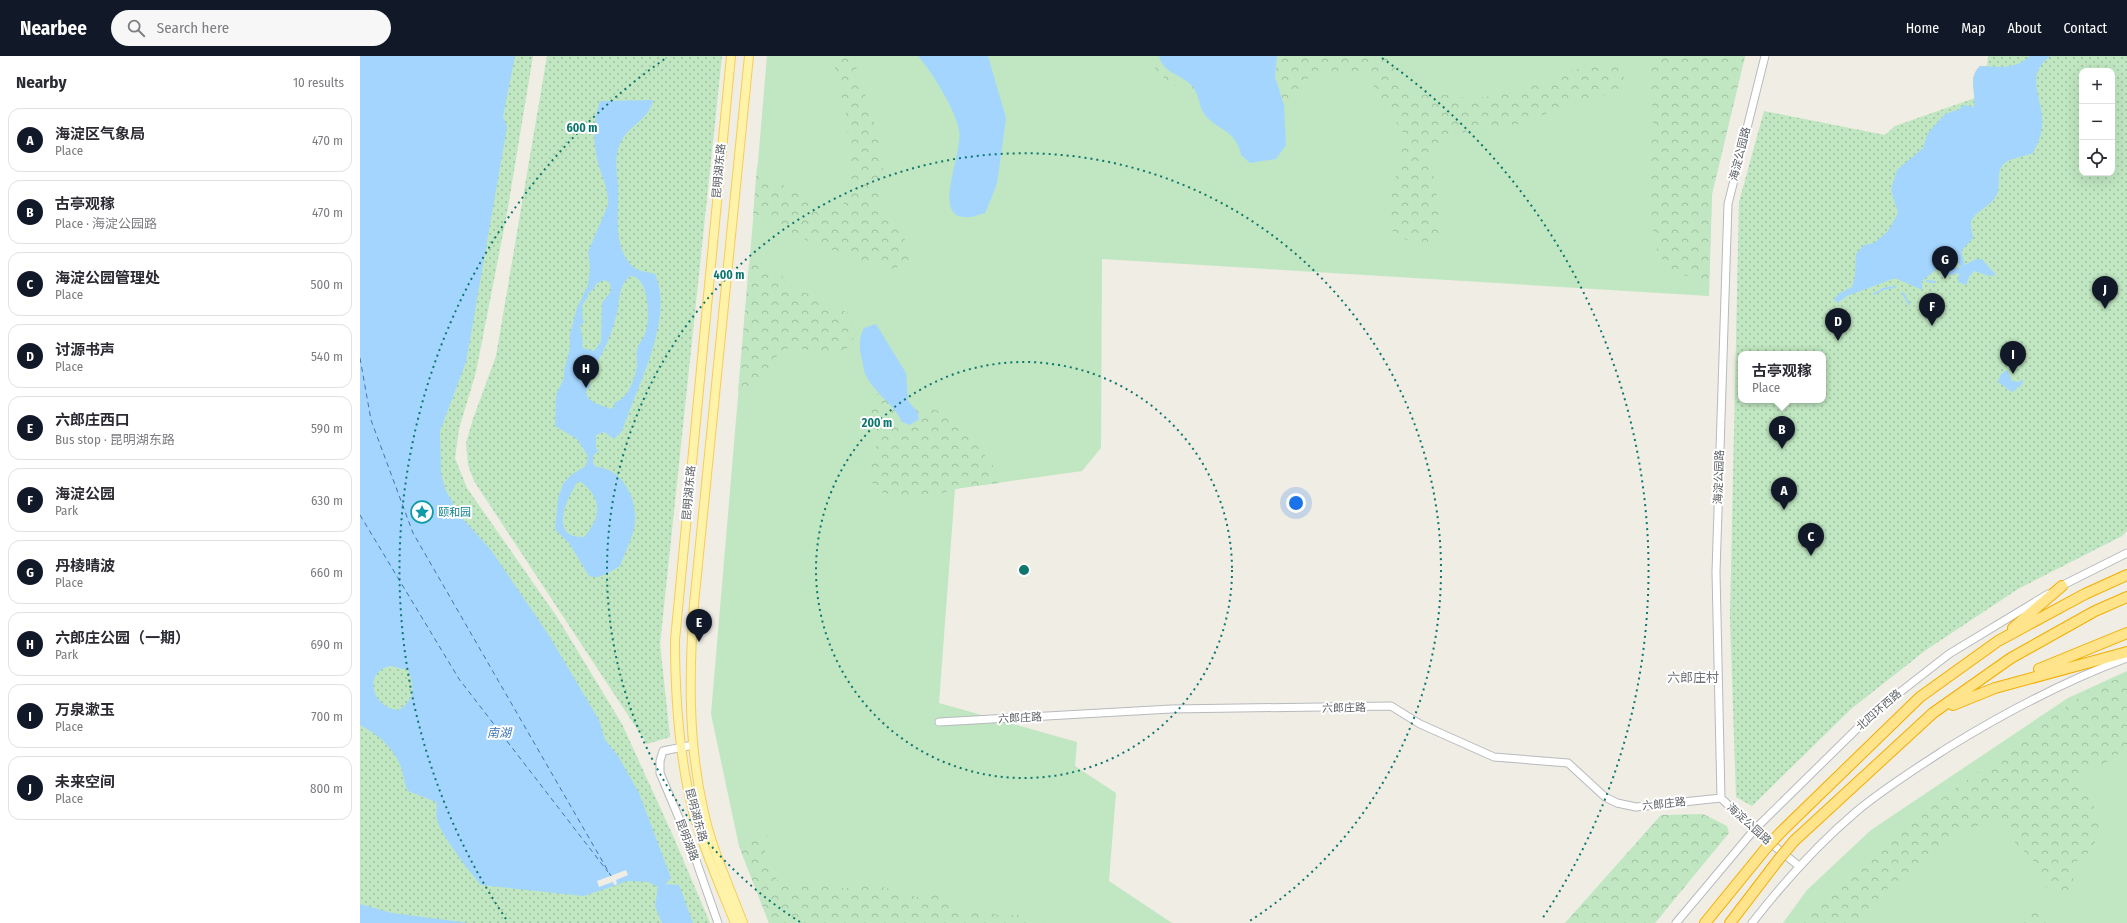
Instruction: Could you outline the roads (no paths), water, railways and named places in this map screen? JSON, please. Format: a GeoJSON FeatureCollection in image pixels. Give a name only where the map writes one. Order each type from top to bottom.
{"type":"FeatureCollection","features":[{"type":"Feature","properties":{"kind":"highway","name":"北四环西路"},"geometry":{"type":"LineString","coordinates":[[1705,923],[1767,847],[1782,831],[1920,698],[1998,641],[2085,594],[2127,575]]}},
{"type":"Feature","properties":{"kind":"highway"},"geometry":{"type":"LineString","coordinates":[[1998,641],[2062,586]]}},
{"type":"Feature","properties":{"kind":"highway"},"geometry":{"type":"LineString","coordinates":[[1730,923],[1794,841],[1933,713],[2011,658],[2095,611],[2127,597]]}},
{"type":"Feature","properties":{"kind":"highway"},"geometry":{"type":"LineString","coordinates":[[1933,713],[2127,633]]}},
{"type":"Feature","properties":{"kind":"highway"},"geometry":{"type":"LineString","coordinates":[[1995,688],[2127,652]]}},
{"type":"Feature","properties":{"kind":"main road","name":"昆明湖东路"},"geometry":{"type":"LineString","coordinates":[[730,56],[674,640],[680,747],[696,818],[706,850],[735,923]]}},
{"type":"Feature","properties":{"kind":"main road","name":"昆明湖东路"},"geometry":{"type":"LineString","coordinates":[[744,923],[715,848],[703,810],[695,770],[691,667],[692,634],[749,56]]}},
{"type":"Feature","properties":{"kind":"street","name":"海淀公园路"},"geometry":{"type":"LineString","coordinates":[[1765,56],[1728,204],[1716,572],[1721,798],[1754,830],[1799,866]]}},
{"type":"Feature","properties":{"kind":"street","name":"北四环西路"},"geometry":{"type":"LineString","coordinates":[[1676,923],[1754,830],[1884,705],[1949,654],[2016,612],[2062,586],[2127,554]]}},
{"type":"Feature","properties":{"kind":"street"},"geometry":{"type":"LineString","coordinates":[[1752,923],[1799,866],[1857,811],[1914,769],[1991,721],[2082,674],[2127,658]]}},
{"type":"Feature","properties":{"kind":"street","name":"六郎庄路"},"geometry":{"type":"LineString","coordinates":[[938,722],[1172,709],[1391,706],[1420,724],[1494,757],[1568,763],[1605,797],[1617,803],[1636,807],[1721,798]]}},
{"type":"Feature","properties":{"kind":"street","name":"昆明湖路"},"geometry":{"type":"LineString","coordinates":[[693,746],[680,747],[664,751],[660,761],[660,773],[692,849],[718,923]]}},
{"type":"Feature","properties":{"kind":"water","name":"南湖"},"geometry":{"type":"Polygon","coordinates":[[[360,56],[515,56],[503,116],[507,127],[466,362],[440,431],[441,474],[446,491],[462,518],[491,550],[548,634],[599,720],[605,740],[618,756],[639,793],[671,878],[665,884],[679,885],[693,923],[662,923],[655,906],[658,887],[648,882],[628,881],[584,896],[481,885],[443,834],[436,818],[436,802],[408,791],[401,767],[394,753],[379,737],[360,725],[360,56]],[[390,666],[381,670],[376,675],[374,690],[382,703],[389,708],[399,710],[411,697],[412,682],[408,670],[390,666]]]}},
{"type":"Feature","properties":{"kind":"water"},"geometry":{"type":"Polygon","coordinates":[[[918,56],[988,56],[1006,118],[997,184],[985,213],[966,217],[955,214],[950,204],[950,190],[959,142],[959,130],[953,112],[942,91],[918,56]]]}},
{"type":"Feature","properties":{"kind":"water"},"geometry":{"type":"Polygon","coordinates":[[[1159,56],[1277,56],[1275,77],[1284,105],[1286,145],[1276,159],[1250,163],[1241,155],[1238,146],[1230,134],[1213,123],[1203,112],[1196,91],[1185,80],[1169,71],[1161,62],[1159,56]]]}},
{"type":"Feature","properties":{"kind":"water"},"geometry":{"type":"Polygon","coordinates":[[[2030,56],[2050,56],[2038,70],[2036,78],[2037,93],[2042,117],[2042,127],[2039,140],[2033,153],[2004,163],[1999,173],[1999,187],[1997,194],[1991,202],[1972,219],[1971,225],[1973,238],[1961,251],[1965,265],[1976,259],[1982,259],[1996,275],[1989,276],[1974,271],[1969,277],[1966,285],[1958,282],[1959,273],[1946,276],[1947,266],[1961,268],[1956,257],[1943,264],[1922,281],[1922,290],[1895,278],[1847,296],[1837,303],[1834,299],[1840,293],[1852,287],[1855,276],[1856,254],[1864,245],[1874,243],[1888,231],[1898,213],[1891,190],[1897,170],[1923,148],[1928,133],[1945,114],[1960,109],[1963,105],[1974,107],[1973,80],[1976,70],[1980,66],[2013,66],[2019,64],[2030,56]]]}},
{"type":"Feature","properties":{"kind":"water"},"geometry":{"type":"Polygon","coordinates":[[[653,100],[648,112],[622,140],[617,151],[618,228],[622,248],[626,258],[632,266],[634,268],[655,274],[660,292],[660,311],[657,332],[651,353],[622,431],[614,439],[604,432],[596,435],[596,449],[599,450],[593,456],[593,463],[596,467],[613,473],[626,486],[633,503],[635,522],[631,538],[620,566],[601,576],[593,577],[589,576],[569,543],[555,529],[558,499],[563,484],[571,475],[586,466],[588,456],[577,439],[555,426],[556,395],[564,378],[564,371],[570,348],[570,334],[577,308],[588,285],[590,267],[588,252],[608,205],[605,184],[595,148],[595,124],[600,101],[653,100]],[[630,276],[621,289],[617,313],[607,343],[592,370],[588,371],[584,377],[589,381],[590,388],[587,388],[586,392],[588,398],[595,403],[611,409],[614,407],[615,402],[619,401],[627,393],[633,382],[637,365],[638,347],[645,334],[648,317],[647,298],[641,282],[630,276]],[[604,280],[596,284],[594,289],[588,293],[588,297],[582,305],[584,322],[580,326],[583,342],[582,345],[583,348],[594,351],[601,342],[602,303],[611,291],[610,283],[604,280]],[[578,482],[563,515],[564,528],[568,533],[574,536],[584,537],[594,523],[597,509],[596,502],[593,495],[581,482],[578,482]]]}},
{"type":"Feature","properties":{"kind":"water"},"geometry":{"type":"Polygon","coordinates":[[[876,324],[906,373],[908,401],[917,411],[919,419],[910,425],[902,422],[894,409],[873,387],[865,374],[860,352],[860,338],[864,328],[876,324]]]}},
{"type":"Feature","properties":{"kind":"water"},"geometry":{"type":"Polygon","coordinates":[[[2007,370],[2012,381],[2019,382],[2022,379],[2023,382],[2020,387],[2017,386],[2017,389],[2012,392],[1998,382],[2001,374],[2007,370]]]}},
{"type":"Feature","properties":{"kind":"water"},"geometry":{"type":"Polygon","coordinates":[[[360,904],[392,913],[469,923],[360,923],[360,904]]]}},
{"type":"Feature","properties":{"kind":"waterway"},"geometry":{"type":"LineString","coordinates":[[1927,281],[1935,282]]}},
{"type":"Feature","properties":{"kind":"waterway"},"geometry":{"type":"LineString","coordinates":[[1874,294],[1883,289],[1895,287]]}},
{"type":"Feature","properties":{"kind":"waterway"},"geometry":{"type":"LineString","coordinates":[[1903,293],[1909,304]]}},
{"type":"Feature","properties":{"kind":"place","name":"丹棱晴波"},"geometry":{"type":"Point","coordinates":[1945,279]}},
{"type":"Feature","properties":{"kind":"place","name":"未来空间"},"geometry":{"type":"Point","coordinates":[2105,309]}},
{"type":"Feature","properties":{"kind":"place","name":"海淀公园"},"geometry":{"type":"Point","coordinates":[1932,326]}},
{"type":"Feature","properties":{"kind":"place","name":"讨源书声"},"geometry":{"type":"Point","coordinates":[1838,341]}},
{"type":"Feature","properties":{"kind":"place","name":"万泉漱玉"},"geometry":{"type":"Point","coordinates":[2013,374]}},
{"type":"Feature","properties":{"kind":"place","name":"六郎庄公园（一期）"},"geometry":{"type":"Point","coordinates":[586,388]}},
{"type":"Feature","properties":{"kind":"place","name":"古亭观稼"},"geometry":{"type":"Point","coordinates":[1782,449]}},
{"type":"Feature","properties":{"kind":"place","name":"海淀区气象局"},"geometry":{"type":"Point","coordinates":[1784,510]}},
{"type":"Feature","properties":{"kind":"place","name":"颐和园"},"geometry":{"type":"Point","coordinates":[422,512]}},
{"type":"Feature","properties":{"kind":"place","name":"海淀公园管理处"},"geometry":{"type":"Point","coordinates":[1811,556]}},
{"type":"Feature","properties":{"kind":"place","name":"六郎庄西口"},"geometry":{"type":"Point","coordinates":[699,642]}},
{"type":"Feature","properties":{"kind":"district","name":"六郎庄村"},"geometry":{"type":"Point","coordinates":[1693,677]}}]}
